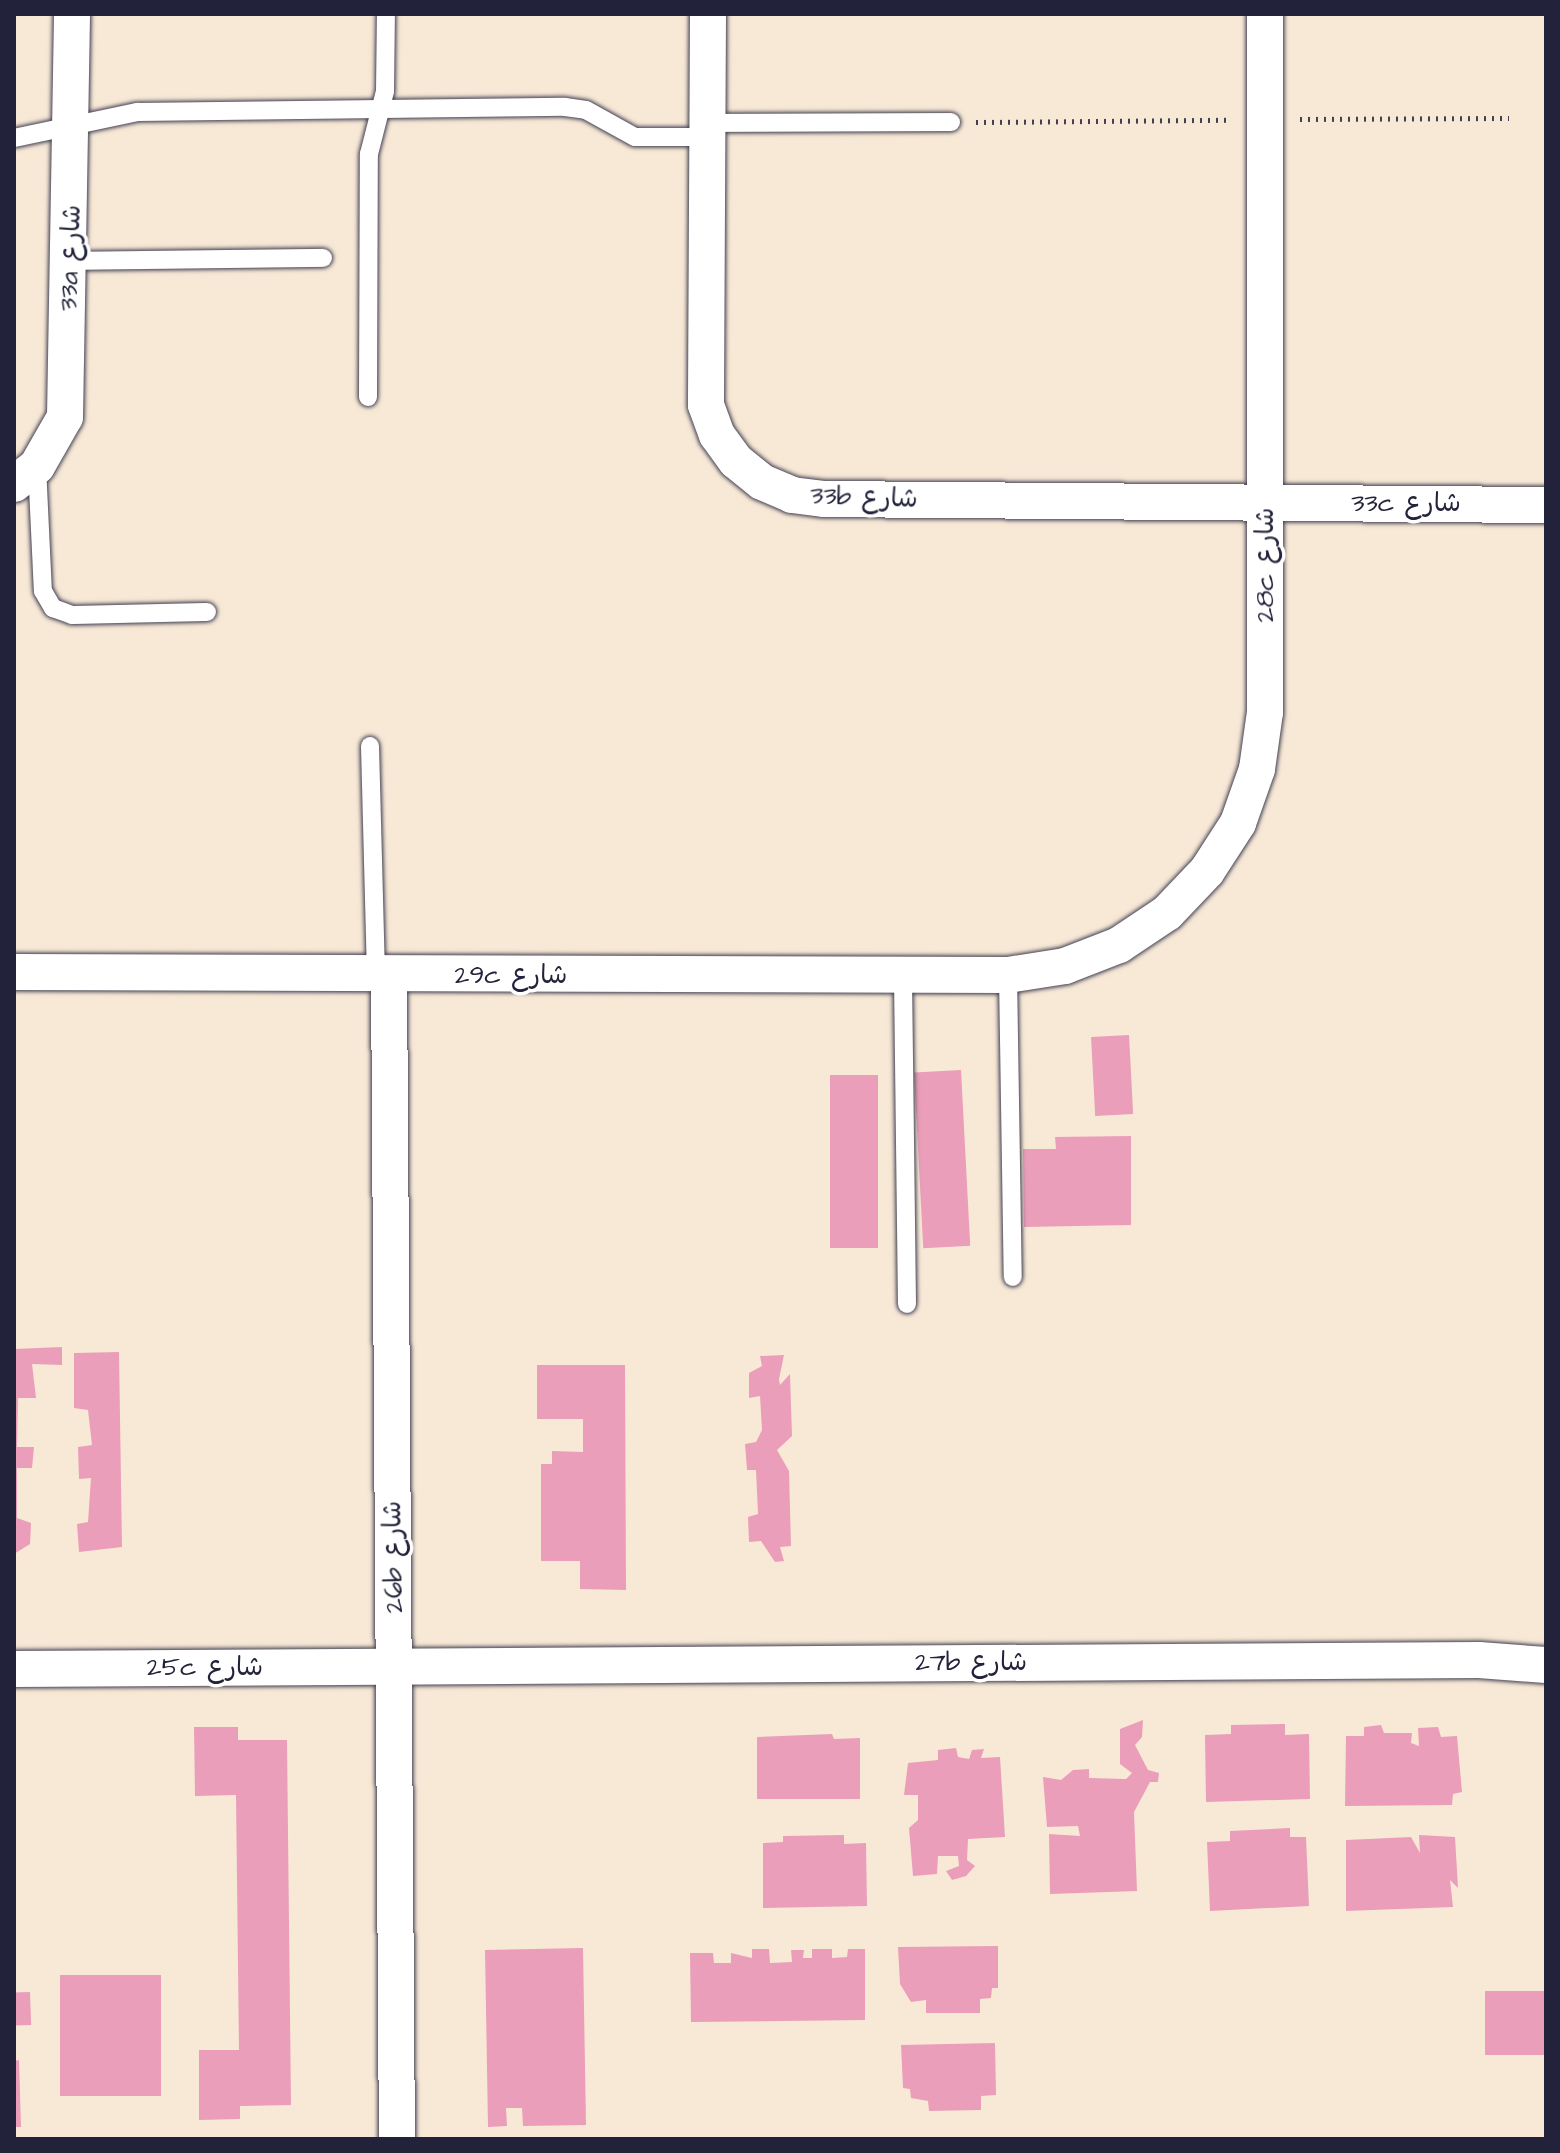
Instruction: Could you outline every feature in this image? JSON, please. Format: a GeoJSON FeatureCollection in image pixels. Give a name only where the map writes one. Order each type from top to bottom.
{"type":"FeatureCollection","features":[{"type":"Feature","properties":{"kind":"street","name":"33a شارع"},"geometry":{"type":"LineString","coordinates":[[25,475],[65,417],[74,128],[72,14]]}},
{"type":"Feature","properties":{"kind":"street","name":"33b شارع"},"geometry":{"type":"LineString","coordinates":[[708,14],[705,130],[706,405],[717,435],[736,461],[762,482],[792,495],[825,499],[1266,503]]}},
{"type":"Feature","properties":{"kind":"street","name":"28c شارع"},"geometry":{"type":"LineString","coordinates":[[1008,975],[1065,966],[1119,945],[1155,921],[1207,871],[1238,823],[1257,769],[1265,712],[1265,14]]}},
{"type":"Feature","properties":{"kind":"street","name":"33c شارع"},"geometry":{"type":"LineString","coordinates":[[1266,503],[1546,505]]}},
{"type":"Feature","properties":{"kind":"street","name":"29c شارع"},"geometry":{"type":"LineString","coordinates":[[14,972],[903,978],[1008,975]]}},
{"type":"Feature","properties":{"kind":"street","name":"26b شارع"},"geometry":{"type":"LineString","coordinates":[[383,975],[395,1667],[397,2139]]}},
{"type":"Feature","properties":{"kind":"street","name":"27b شارع"},"geometry":{"type":"LineString","coordinates":[[395,1667],[1479,1660],[1546,1665]]}},
{"type":"Feature","properties":{"kind":"street","name":"25c شارع"},"geometry":{"type":"LineString","coordinates":[[14,1669],[395,1667]]}},
{"type":"Feature","properties":{"kind":"lane"},"geometry":{"type":"LineString","coordinates":[[368,397],[369,166],[383,109],[386,14]]}},
{"type":"Feature","properties":{"kind":"lane"},"geometry":{"type":"LineString","coordinates":[[14,138],[74,128],[137,112],[576,107],[635,137],[705,130],[951,122]]}},
{"type":"Feature","properties":{"kind":"lane"},"geometry":{"type":"LineString","coordinates":[[71,261],[323,258]]}},
{"type":"Feature","properties":{"kind":"lane"},"geometry":{"type":"LineString","coordinates":[[25,475],[43,591],[53,608],[72,615],[207,612]]}},
{"type":"Feature","properties":{"kind":"lane"},"geometry":{"type":"LineString","coordinates":[[370,746],[383,975]]}},
{"type":"Feature","properties":{"kind":"lane"},"geometry":{"type":"LineString","coordinates":[[1008,975],[1013,1277]]}},
{"type":"Feature","properties":{"kind":"lane"},"geometry":{"type":"LineString","coordinates":[[903,978],[907,1304]]}},
{"type":"Feature","properties":{"kind":"building"},"geometry":{"type":"Polygon","coordinates":[[[1129,1035],[1133,1114],[1095,1116],[1091,1037],[1129,1035]]]}},
{"type":"Feature","properties":{"kind":"building"},"geometry":{"type":"Polygon","coordinates":[[[961,1070],[970,1246],[923,1248],[914,1072],[961,1070]]]}},
{"type":"Feature","properties":{"kind":"building"},"geometry":{"type":"Polygon","coordinates":[[[830,1075],[878,1075],[878,1248],[830,1248],[830,1075]]]}},
{"type":"Feature","properties":{"kind":"building"},"geometry":{"type":"Polygon","coordinates":[[[1131,1136],[1131,1225],[1024,1227],[1023,1149],[1056,1149],[1055,1137],[1131,1136]]]}},
{"type":"Feature","properties":{"kind":"building"},"geometry":{"type":"Polygon","coordinates":[[[62,1347],[62,1365],[32,1364],[36,1398],[18,1398],[17,1447],[34,1447],[32,1468],[17,1468],[17,1518],[31,1523],[30,1544],[14,1554],[14,1349],[62,1347]]]}},
{"type":"Feature","properties":{"kind":"building"},"geometry":{"type":"Polygon","coordinates":[[[119,1352],[122,1547],[79,1552],[77,1524],[88,1522],[91,1478],[79,1479],[78,1447],[92,1445],[88,1410],[74,1408],[74,1353],[119,1352]]]}},
{"type":"Feature","properties":{"kind":"building"},"geometry":{"type":"Polygon","coordinates":[[[784,1355],[779,1379],[780,1385],[790,1374],[792,1436],[777,1450],[789,1471],[791,1546],[780,1547],[784,1561],[775,1562],[761,1541],[749,1542],[748,1517],[758,1514],[756,1470],[747,1470],[745,1444],[756,1442],[762,1430],[760,1396],[749,1398],[749,1373],[762,1366],[760,1356],[784,1355]]]}},
{"type":"Feature","properties":{"kind":"building"},"geometry":{"type":"Polygon","coordinates":[[[537,1365],[625,1365],[626,1590],[580,1589],[580,1561],[541,1561],[541,1464],[552,1464],[552,1451],[583,1452],[583,1419],[537,1419],[537,1365]]]}},
{"type":"Feature","properties":{"kind":"building"},"geometry":{"type":"Polygon","coordinates":[[[1143,1720],[1142,1737],[1135,1745],[1148,1770],[1159,1773],[1158,1782],[1150,1782],[1134,1812],[1137,1891],[1050,1894],[1049,1834],[1080,1836],[1078,1826],[1047,1827],[1043,1777],[1061,1780],[1073,1770],[1089,1769],[1089,1778],[1126,1779],[1132,1773],[1120,1764],[1120,1729],[1143,1720]]]}},
{"type":"Feature","properties":{"kind":"building"},"geometry":{"type":"Polygon","coordinates":[[[1285,1724],[1285,1735],[1309,1734],[1310,1799],[1206,1802],[1205,1735],[1231,1734],[1231,1725],[1285,1724]]]}},
{"type":"Feature","properties":{"kind":"building"},"geometry":{"type":"Polygon","coordinates":[[[1381,1725],[1384,1733],[1412,1733],[1411,1743],[1419,1746],[1418,1728],[1438,1727],[1441,1737],[1457,1736],[1462,1792],[1453,1794],[1452,1805],[1345,1806],[1346,1736],[1364,1736],[1364,1727],[1381,1725]]]}},
{"type":"Feature","properties":{"kind":"building"},"geometry":{"type":"Polygon","coordinates":[[[194,1727],[238,1727],[238,1740],[287,1740],[291,2105],[240,2106],[240,2119],[199,2120],[199,2050],[239,2050],[236,1795],[195,1796],[194,1727]]]}},
{"type":"Feature","properties":{"kind":"building"},"geometry":{"type":"Polygon","coordinates":[[[832,1734],[834,1739],[860,1738],[860,1799],[757,1799],[757,1737],[832,1734]]]}},
{"type":"Feature","properties":{"kind":"building"},"geometry":{"type":"Polygon","coordinates":[[[956,1748],[958,1757],[969,1759],[972,1750],[984,1749],[981,1758],[1000,1757],[1005,1837],[968,1839],[967,1860],[975,1866],[966,1876],[952,1880],[946,1871],[959,1866],[958,1856],[938,1856],[937,1874],[913,1876],[909,1828],[918,1820],[918,1795],[904,1795],[908,1763],[938,1760],[938,1750],[956,1748]]]}},
{"type":"Feature","properties":{"kind":"building"},"geometry":{"type":"Polygon","coordinates":[[[1290,1828],[1290,1837],[1306,1837],[1309,1906],[1210,1911],[1207,1842],[1230,1841],[1230,1831],[1290,1828]]]}},
{"type":"Feature","properties":{"kind":"building"},"geometry":{"type":"Polygon","coordinates":[[[844,1835],[844,1844],[866,1843],[867,1906],[763,1908],[763,1843],[783,1842],[783,1836],[844,1835]]]}},
{"type":"Feature","properties":{"kind":"building"},"geometry":{"type":"Polygon","coordinates":[[[1419,1835],[1455,1837],[1458,1888],[1450,1880],[1453,1907],[1346,1911],[1346,1840],[1411,1837],[1420,1853],[1419,1835]]]}},
{"type":"Feature","properties":{"kind":"building"},"geometry":{"type":"Polygon","coordinates":[[[998,1946],[998,1988],[992,1988],[991,1998],[980,1999],[980,2013],[926,2013],[926,2000],[911,2002],[900,1984],[898,1947],[998,1946]]]}},
{"type":"Feature","properties":{"kind":"building"},"geometry":{"type":"Polygon","coordinates":[[[583,1948],[586,2125],[523,2126],[522,2108],[506,2108],[507,2126],[488,2127],[485,1950],[583,1948]]]}},
{"type":"Feature","properties":{"kind":"building"},"geometry":{"type":"Polygon","coordinates":[[[752,1949],[769,1949],[770,1963],[792,1962],[791,1950],[804,1950],[803,1958],[812,1958],[812,1949],[832,1949],[832,1958],[847,1957],[848,1949],[865,1949],[865,2020],[691,2022],[690,1953],[713,1953],[714,1963],[731,1963],[731,1953],[752,1958],[752,1949]]]}},
{"type":"Feature","properties":{"kind":"building"},"geometry":{"type":"Polygon","coordinates":[[[60,1975],[161,1975],[161,2096],[60,2096],[60,1975]]]}},
{"type":"Feature","properties":{"kind":"building"},"geometry":{"type":"Polygon","coordinates":[[[1485,1991],[1546,1991],[1546,2055],[1485,2055],[1485,1991]]]}},
{"type":"Feature","properties":{"kind":"building"},"geometry":{"type":"Polygon","coordinates":[[[30,1992],[31,2025],[15,2026],[14,1993],[30,1992]]]}},
{"type":"Feature","properties":{"kind":"building"},"geometry":{"type":"Polygon","coordinates":[[[995,2043],[996,2095],[981,2096],[981,2110],[929,2111],[928,2101],[911,2098],[910,2089],[903,2088],[901,2045],[995,2043]]]}},
{"type":"Feature","properties":{"kind":"building"},"geometry":{"type":"Polygon","coordinates":[[[19,2060],[21,2127],[14,2127],[14,2061],[19,2060]]]}}]}
